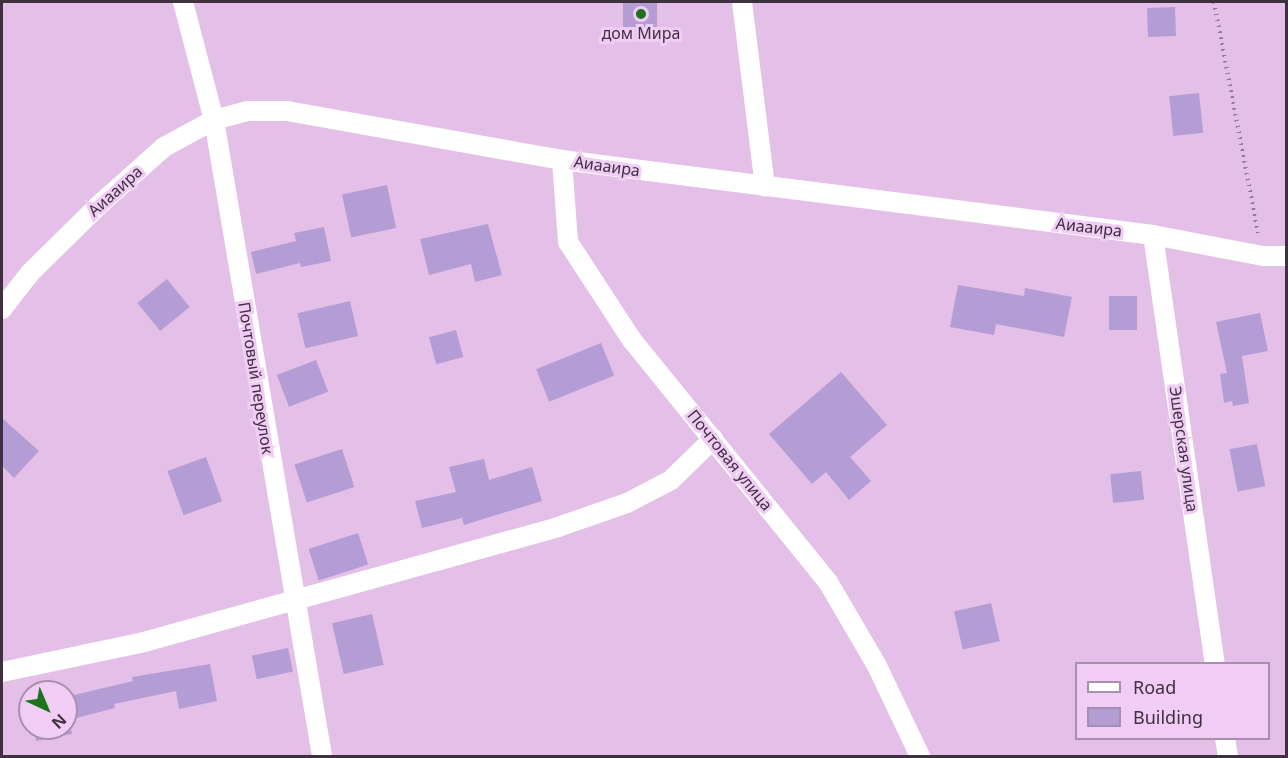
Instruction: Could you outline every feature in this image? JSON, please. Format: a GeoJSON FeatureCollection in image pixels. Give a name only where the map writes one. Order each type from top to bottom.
{"type":"FeatureCollection","features":[{"type":"Feature","properties":{"kind":"street","name":"Почтовый переулок"},"geometry":{"type":"LineString","coordinates":[[183,2],[214,120],[293,603],[322,756]]}},
{"type":"Feature","properties":{"kind":"street"},"geometry":{"type":"LineString","coordinates":[[742,2],[765,187]]}},
{"type":"Feature","properties":{"kind":"street","name":"Аиааира"},"geometry":{"type":"LineString","coordinates":[[2,309],[30,273],[164,147],[214,120],[248,111],[287,111],[562,160],[1153,235],[1263,256],[1287,256]]}},
{"type":"Feature","properties":{"kind":"street","name":"Почтовая улица"},"geometry":{"type":"LineString","coordinates":[[562,160],[568,242],[632,340],[828,582],[877,666],[920,756]]}},
{"type":"Feature","properties":{"kind":"street","name":"Эшерская улица"},"geometry":{"type":"LineString","coordinates":[[1153,235],[1215,662]]}},
{"type":"Feature","properties":{"kind":"street"},"geometry":{"type":"LineString","coordinates":[[2,672],[144,642],[293,603],[558,527],[627,503],[671,480],[713,439]]}},
{"type":"Feature","properties":{"kind":"street"},"geometry":{"type":"LineString","coordinates":[[1226,740],[1228,756]]}},
{"type":"Feature","properties":{"kind":"path"},"geometry":{"type":"LineString","coordinates":[[1214,2],[1263,256]]}},
{"type":"Feature","properties":{"kind":"building","name":"дом Мира"},"geometry":{"type":"Polygon","coordinates":[[[623,2],[657,2],[657,27],[623,27],[623,2]]]}},
{"type":"Feature","properties":{"kind":"building"},"geometry":{"type":"Polygon","coordinates":[[[1175,7],[1176,36],[1148,37],[1147,8],[1175,7]]]}},
{"type":"Feature","properties":{"kind":"building"},"geometry":{"type":"Polygon","coordinates":[[[1199,93],[1203,133],[1173,136],[1169,96],[1199,93]]]}},
{"type":"Feature","properties":{"kind":"building"},"geometry":{"type":"Polygon","coordinates":[[[387,185],[396,228],[351,238],[342,195],[387,185]]]}},
{"type":"Feature","properties":{"kind":"building"},"geometry":{"type":"Polygon","coordinates":[[[488,224],[502,275],[475,282],[471,264],[429,275],[420,239],[488,224]]]}},
{"type":"Feature","properties":{"kind":"building"},"geometry":{"type":"Polygon","coordinates":[[[324,227],[331,261],[301,267],[300,263],[256,274],[251,252],[296,241],[294,233],[324,227]]]}},
{"type":"Feature","properties":{"kind":"building"},"geometry":{"type":"Polygon","coordinates":[[[167,279],[190,307],[160,331],[137,303],[167,279]]]}},
{"type":"Feature","properties":{"kind":"building"},"geometry":{"type":"Polygon","coordinates":[[[958,285],[1024,296],[1025,288],[1072,297],[1064,337],[996,324],[994,335],[950,327],[958,285]]]}},
{"type":"Feature","properties":{"kind":"building"},"geometry":{"type":"Polygon","coordinates":[[[1109,296],[1137,296],[1137,330],[1109,330],[1109,296]]]}},
{"type":"Feature","properties":{"kind":"building"},"geometry":{"type":"Polygon","coordinates":[[[350,301],[358,336],[305,348],[297,313],[350,301]]]}},
{"type":"Feature","properties":{"kind":"building"},"geometry":{"type":"Polygon","coordinates":[[[1260,313],[1268,351],[1242,356],[1249,403],[1233,406],[1232,401],[1224,403],[1220,374],[1227,373],[1216,322],[1260,313]]]}},
{"type":"Feature","properties":{"kind":"building"},"geometry":{"type":"Polygon","coordinates":[[[456,330],[463,357],[436,364],[429,337],[456,330]]]}},
{"type":"Feature","properties":{"kind":"building"},"geometry":{"type":"Polygon","coordinates":[[[601,343],[614,375],[549,402],[536,369],[601,343]]]}},
{"type":"Feature","properties":{"kind":"building"},"geometry":{"type":"Polygon","coordinates":[[[316,360],[328,392],[289,407],[277,375],[316,360]]]}},
{"type":"Feature","properties":{"kind":"building"},"geometry":{"type":"Polygon","coordinates":[[[841,372],[887,425],[850,457],[871,481],[849,500],[826,472],[812,484],[769,434],[841,372]]]}},
{"type":"Feature","properties":{"kind":"building"},"geometry":{"type":"Polygon","coordinates":[[[2,418],[39,451],[14,478],[2,466],[2,418]]]}},
{"type":"Feature","properties":{"kind":"building"},"geometry":{"type":"Polygon","coordinates":[[[1257,444],[1265,486],[1238,492],[1230,449],[1257,444]]]}},
{"type":"Feature","properties":{"kind":"building"},"geometry":{"type":"Polygon","coordinates":[[[342,449],[354,487],[307,502],[294,464],[342,449]]]}},
{"type":"Feature","properties":{"kind":"building"},"geometry":{"type":"Polygon","coordinates":[[[206,457],[222,501],[184,515],[167,471],[206,457]]]}},
{"type":"Feature","properties":{"kind":"building"},"geometry":{"type":"Polygon","coordinates":[[[484,459],[489,480],[532,467],[542,501],[464,525],[462,518],[422,528],[415,501],[456,492],[449,467],[484,459]]]}},
{"type":"Feature","properties":{"kind":"building"},"geometry":{"type":"Polygon","coordinates":[[[1141,471],[1144,500],[1113,503],[1110,474],[1141,471]]]}},
{"type":"Feature","properties":{"kind":"building"},"geometry":{"type":"Polygon","coordinates":[[[358,533],[368,564],[319,580],[309,549],[358,533]]]}},
{"type":"Feature","properties":{"kind":"building"},"geometry":{"type":"Polygon","coordinates":[[[991,603],[1000,641],[963,650],[954,612],[991,603]]]}},
{"type":"Feature","properties":{"kind":"building"},"geometry":{"type":"Polygon","coordinates":[[[372,614],[384,665],[344,674],[332,623],[372,614]]]}},
{"type":"Feature","properties":{"kind":"building"},"geometry":{"type":"Polygon","coordinates":[[[288,648],[293,671],[257,679],[252,656],[288,648]]]}},
{"type":"Feature","properties":{"kind":"building"},"geometry":{"type":"Polygon","coordinates":[[[210,664],[217,701],[179,709],[176,691],[114,704],[115,708],[78,718],[78,694],[133,681],[132,677],[210,664]]]}},
{"type":"Feature","properties":{"kind":"place","name":"дом Мира"},"geometry":{"type":"Point","coordinates":[641,14]}}]}
